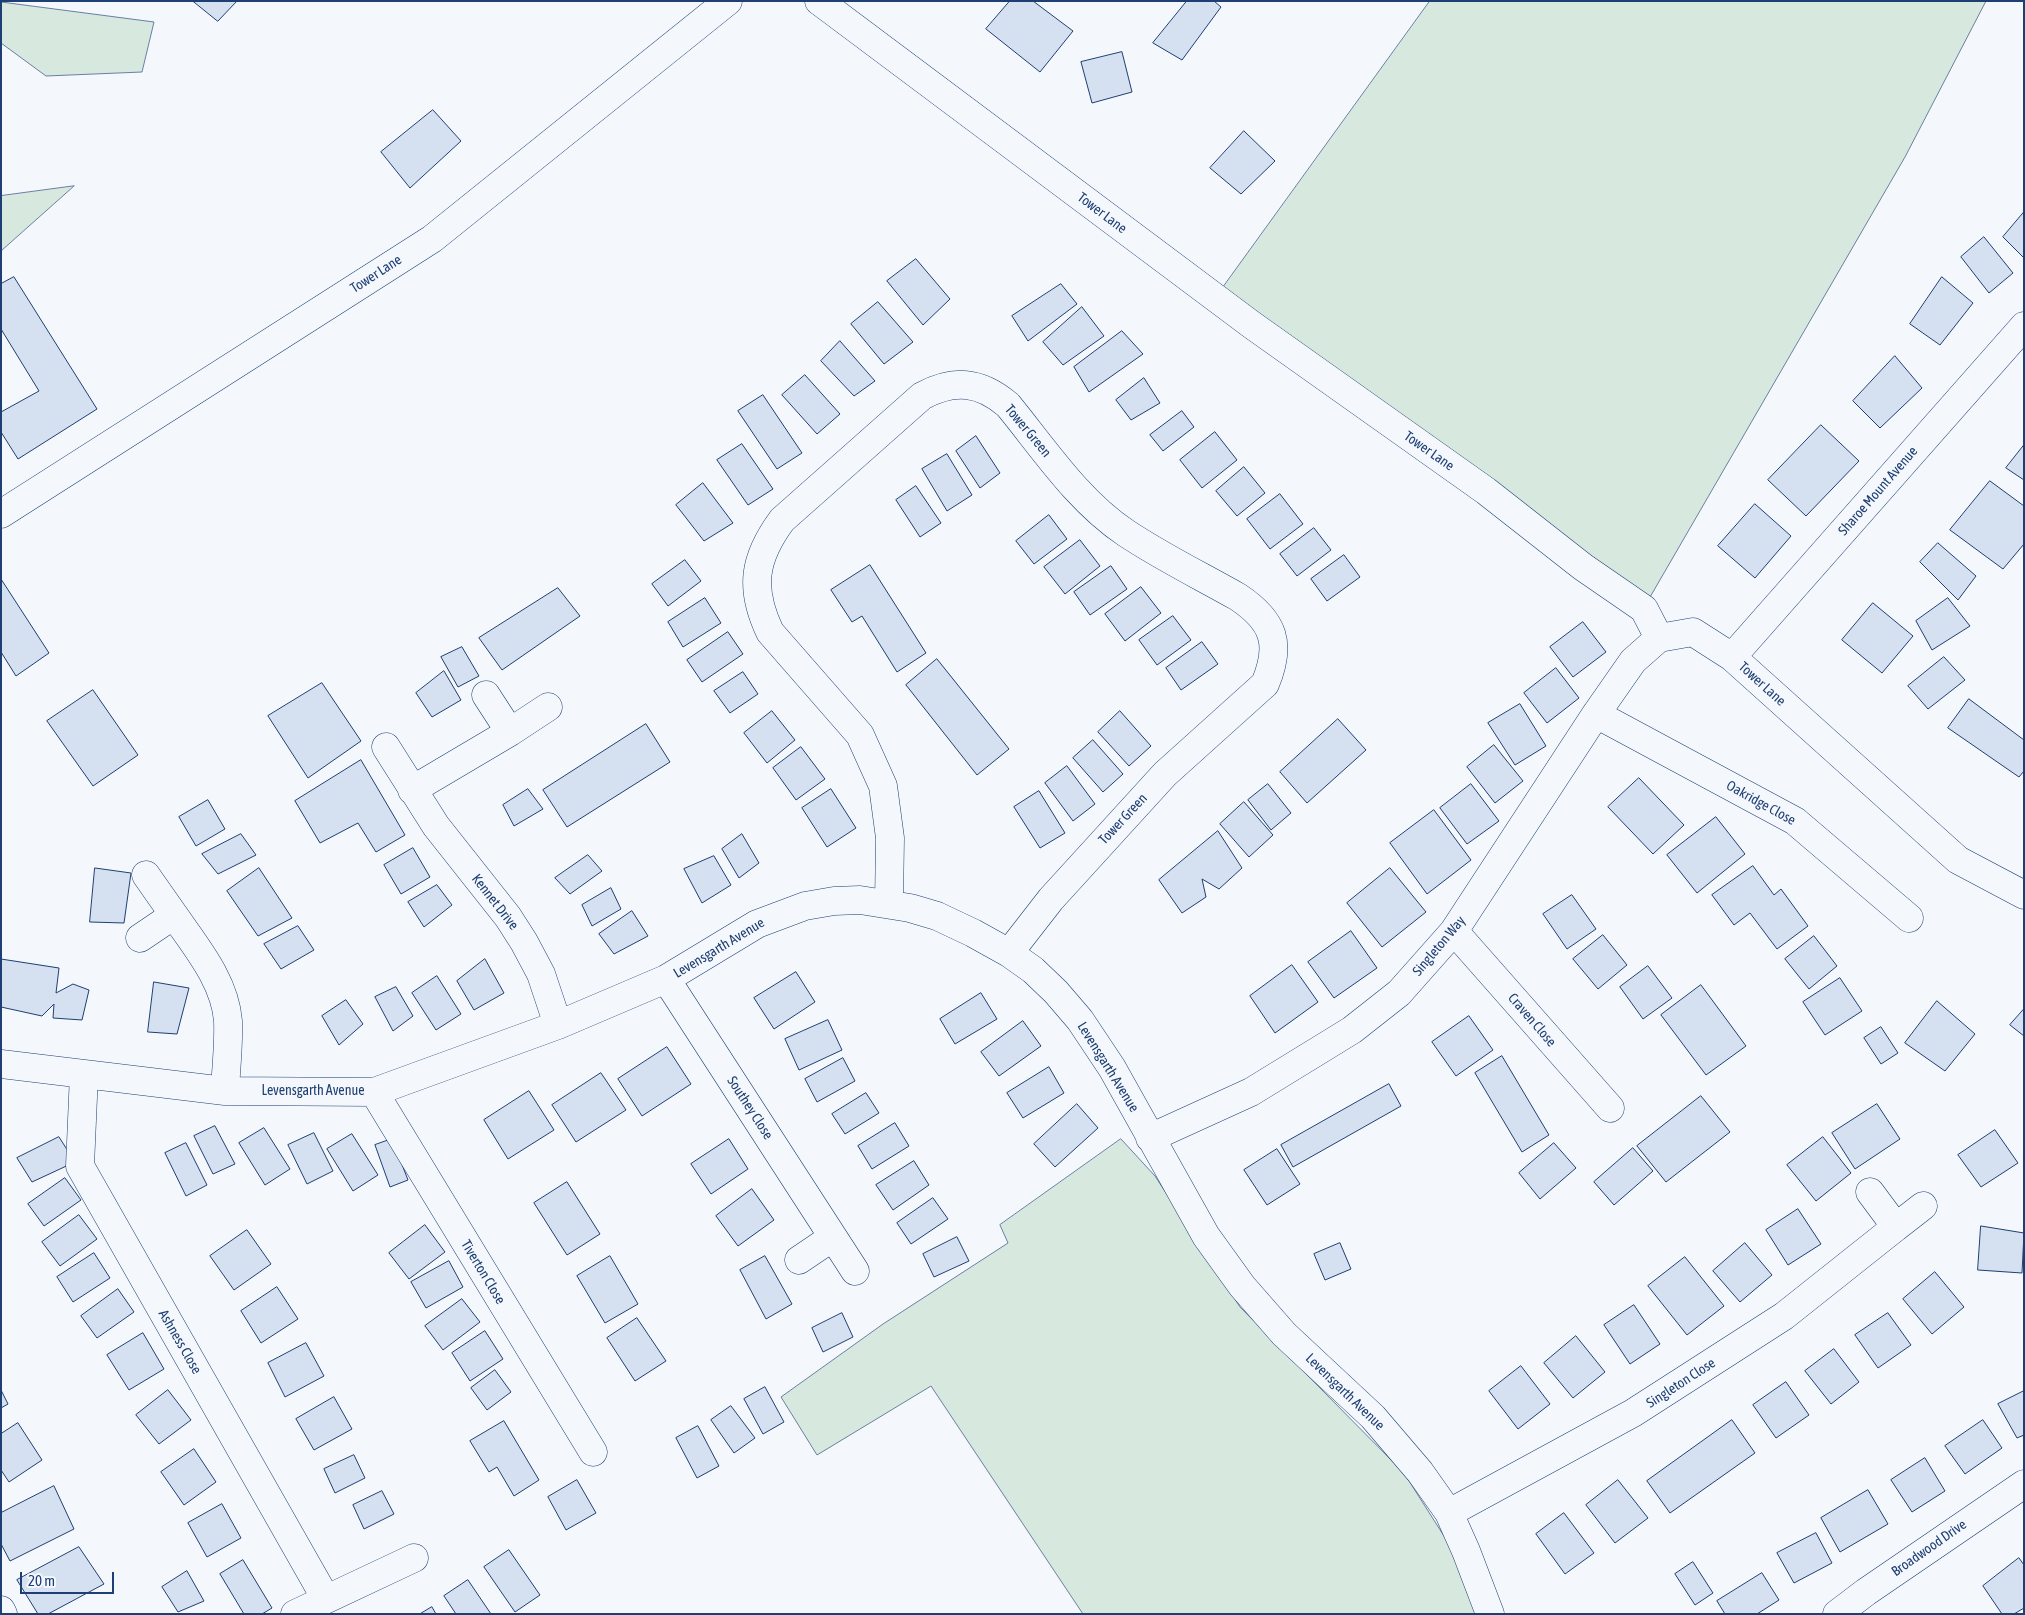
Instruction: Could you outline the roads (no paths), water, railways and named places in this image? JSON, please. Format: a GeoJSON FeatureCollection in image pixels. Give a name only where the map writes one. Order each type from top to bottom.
{"type":"FeatureCollection","features":[{"type":"Feature","properties":{"kind":"street","name":"Tower Lane"},"geometry":{"type":"LineString","coordinates":[[1,514],[432,239],[728,1]]}},
{"type":"Feature","properties":{"kind":"street","name":"Tower Lane"},"geometry":{"type":"LineString","coordinates":[[819,1],[1252,325],[1486,491],[1583,567],[1644,609],[1659,638],[1692,632],[1732,657],[1958,860],[2024,895]]}},
{"type":"Feature","properties":{"kind":"street","name":"Sharoe Mount Avenue"},"geometry":{"type":"LineString","coordinates":[[1732,657],[2024,326]]}},
{"type":"Feature","properties":{"kind":"street","name":"Tower Green"},"geometry":{"type":"LineString","coordinates":[[889,904],[890,838],[883,786],[860,735],[770,632],[761,613],[756,591],[756,571],[762,552],[782,520],[914,402],[936,389],[968,385],[982,388],[996,395],[1008,405],[1075,487],[1101,512],[1126,532],[1255,608],[1266,621],[1272,637],[1274,654],[1271,670],[1265,684],[1165,774],[1051,899],[1009,953]]}},
{"type":"Feature","properties":{"kind":"street","name":"Singleton Way"},"geometry":{"type":"LineString","coordinates":[[1150,1138],[1251,1092],[1352,1030],[1399,993],[1454,931],[1596,714],[1633,662],[1659,638]]}},
{"type":"Feature","properties":{"kind":"street"},"geometry":{"type":"LineString","coordinates":[[486,695],[510,732]]}},
{"type":"Feature","properties":{"kind":"street"},"geometry":{"type":"LineString","coordinates":[[412,790],[510,732],[548,707]]}},
{"type":"Feature","properties":{"kind":"street","name":"Oakridge Close"},"geometry":{"type":"LineString","coordinates":[[1596,714],[1795,821],[1909,918]]}},
{"type":"Feature","properties":{"kind":"street","name":"Kennet Drive"},"geometry":{"type":"LineString","coordinates":[[386,747],[436,826],[508,917],[524,942],[541,974],[558,1025]]}},
{"type":"Feature","properties":{"kind":"street"},"geometry":{"type":"LineString","coordinates":[[146,875],[208,965],[224,1004],[228,1021],[225,1091]]}},
{"type":"Feature","properties":{"kind":"street","name":"Levensgarth Avenue"},"geometry":{"type":"LineString","coordinates":[[1,1064],[225,1091],[374,1092],[558,1025],[666,979],[733,937],[782,913],[805,906],[834,901],[860,900],[889,904],[937,916],[974,933],[1009,953],[1032,970],[1056,992],[1080,1020],[1112,1068],[1206,1236],[1242,1286],[1284,1334],[1373,1417],[1420,1472],[1449,1513],[1490,1614]]}},
{"type":"Feature","properties":{"kind":"street"},"geometry":{"type":"LineString","coordinates":[[140,938],[174,915]]}},
{"type":"Feature","properties":{"kind":"street","name":"Craven Close"},"geometry":{"type":"LineString","coordinates":[[1454,931],[1610,1108]]}},
{"type":"Feature","properties":{"kind":"street","name":"Southey Close"},"geometry":{"type":"LineString","coordinates":[[666,979],[854,1271]]}},
{"type":"Feature","properties":{"kind":"street","name":"Ashness Close"},"geometry":{"type":"LineString","coordinates":[[84,1074],[80,1166],[326,1600]]}},
{"type":"Feature","properties":{"kind":"street","name":"Tiverton Close"},"geometry":{"type":"LineString","coordinates":[[374,1092],[593,1452]]}},
{"type":"Feature","properties":{"kind":"street"},"geometry":{"type":"LineString","coordinates":[[1870,1192],[1896,1226]]}},
{"type":"Feature","properties":{"kind":"street","name":"Singleton Close"},"geometry":{"type":"LineString","coordinates":[[1449,1513],[1633,1414],[1784,1316],[1923,1206]]}},
{"type":"Feature","properties":{"kind":"street"},"geometry":{"type":"LineString","coordinates":[[799,1260],[833,1237]]}},
{"type":"Feature","properties":{"kind":"street","name":"Broadwood Drive"},"geometry":{"type":"LineString","coordinates":[[1836,1614],[2024,1484]]}},
{"type":"Feature","properties":{"kind":"street"},"geometry":{"type":"LineString","coordinates":[[295,1614],[414,1558]]}},
{"type":"Feature","properties":{"kind":"street"},"geometry":{"type":"LineString","coordinates":[[1,1610],[3,1614]]}}]}
